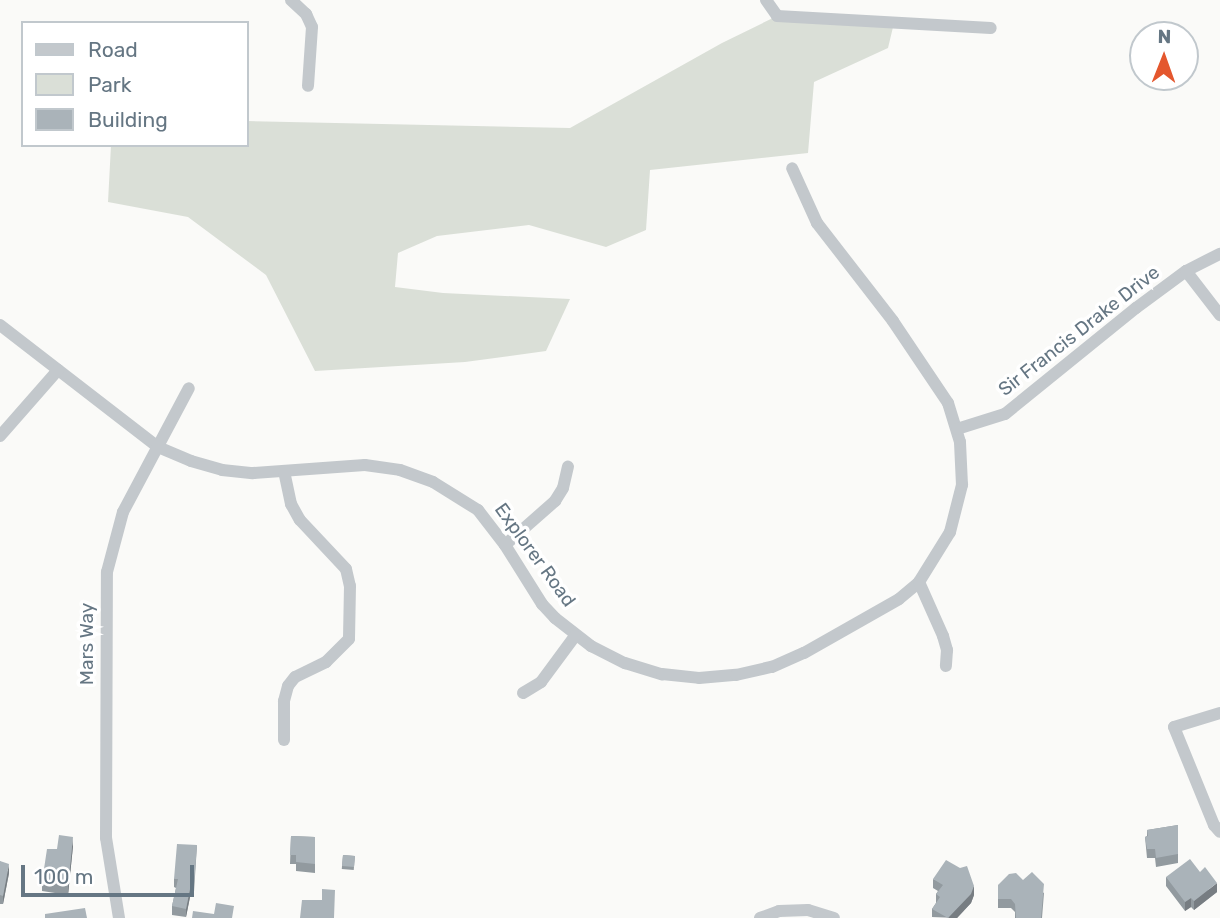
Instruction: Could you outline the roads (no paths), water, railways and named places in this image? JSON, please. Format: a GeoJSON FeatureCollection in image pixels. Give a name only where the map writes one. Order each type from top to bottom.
{"type":"FeatureCollection","features":[{"type":"Feature","properties":{"kind":"street"},"geometry":{"type":"LineString","coordinates":[[291,0],[306,14],[312,27],[308,86]]}},
{"type":"Feature","properties":{"kind":"street"},"geometry":{"type":"LineString","coordinates":[[766,0],[777,16],[991,28]]}},
{"type":"Feature","properties":{"kind":"street","name":"Explorer Road"},"geometry":{"type":"LineString","coordinates":[[0,325],[158,447],[222,470],[284,471],[365,465],[417,475],[449,489],[478,510],[505,545],[542,604],[575,636],[608,656],[643,670],[680,677],[736,675],[772,667],[804,653],[899,599],[919,582],[943,547],[958,509],[963,469],[957,429],[934,379],[817,223],[792,169]]}},
{"type":"Feature","properties":{"kind":"street","name":"Sir Francis Drake Drive"},"geometry":{"type":"LineString","coordinates":[[957,429],[1005,414],[1186,271],[1220,254]]}},
{"type":"Feature","properties":{"kind":"street"},"geometry":{"type":"LineString","coordinates":[[1186,271],[1220,315]]}},
{"type":"Feature","properties":{"kind":"street"},"geometry":{"type":"LineString","coordinates":[[0,436],[58,370]]}},
{"type":"Feature","properties":{"kind":"street","name":"Mars Way"},"geometry":{"type":"LineString","coordinates":[[119,918],[106,838],[107,572],[123,512],[189,388]]}},
{"type":"Feature","properties":{"kind":"street"},"geometry":{"type":"LineString","coordinates":[[505,545],[555,501],[563,488],[568,467]]}},
{"type":"Feature","properties":{"kind":"street"},"geometry":{"type":"LineString","coordinates":[[284,471],[291,504],[300,520],[346,569],[351,586],[349,639],[327,662],[295,677],[288,686],[284,701],[284,740]]}},
{"type":"Feature","properties":{"kind":"street"},"geometry":{"type":"LineString","coordinates":[[919,582],[943,636],[947,650],[946,666]]}},
{"type":"Feature","properties":{"kind":"street"},"geometry":{"type":"LineString","coordinates":[[523,693],[541,682],[575,636]]}},
{"type":"Feature","properties":{"kind":"street"},"geometry":{"type":"LineString","coordinates":[[1220,713],[1174,727],[1214,825],[1220,832]]}},
{"type":"Feature","properties":{"kind":"street"},"geometry":{"type":"LineString","coordinates":[[760,918],[779,911],[808,910],[834,918]]}}]}
